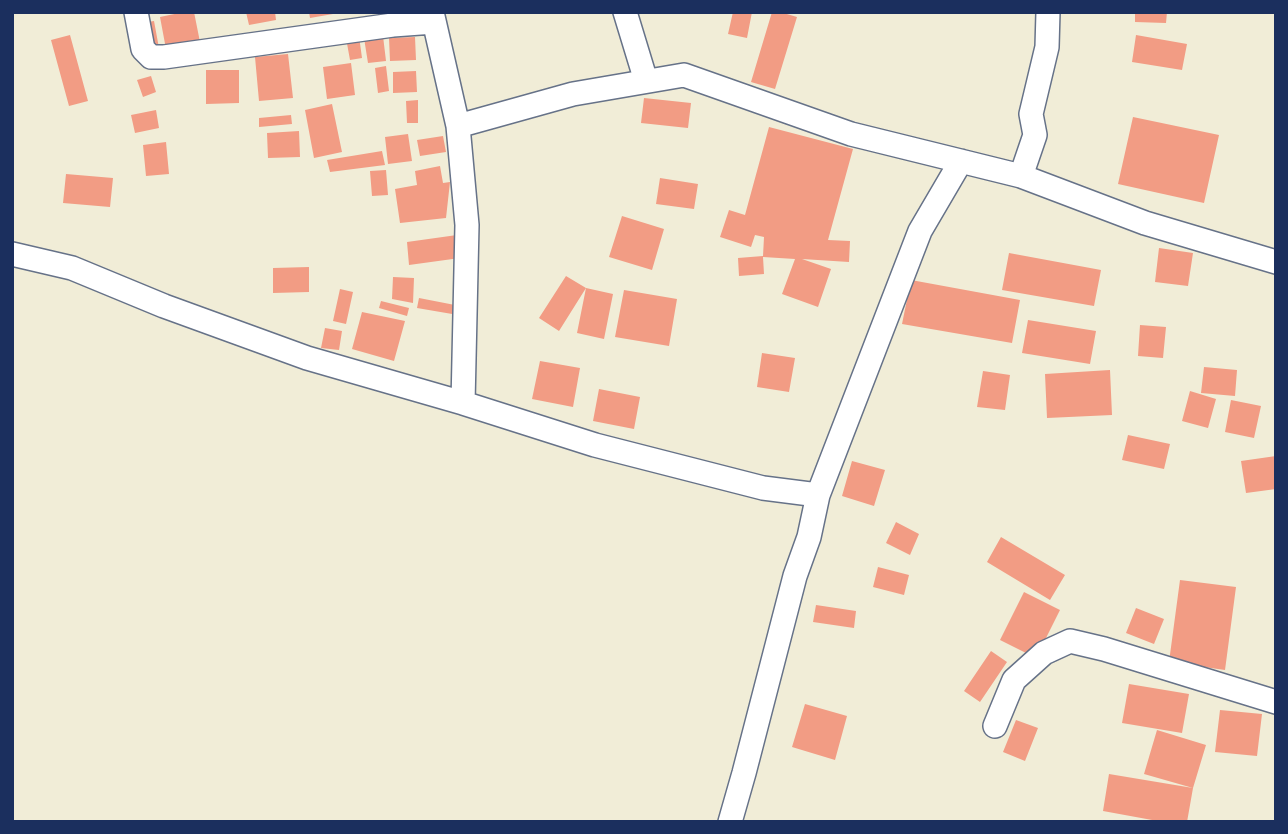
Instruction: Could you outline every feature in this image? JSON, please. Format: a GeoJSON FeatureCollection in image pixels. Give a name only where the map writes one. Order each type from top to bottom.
{"type":"FeatureCollection","features":[{"type":"Feature","properties":{"kind":"street"},"geometry":{"type":"LineString","coordinates":[[136,12],[143,49],[151,57],[393,25],[433,17],[458,126],[467,225],[463,403]]}},
{"type":"Feature","properties":{"kind":"street"},"geometry":{"type":"LineString","coordinates":[[625,12],[646,81]]}},
{"type":"Feature","properties":{"kind":"street"},"geometry":{"type":"LineString","coordinates":[[1021,176],[1035,135],[1031,114],[1047,47],[1048,12]]}},
{"type":"Feature","properties":{"kind":"street"},"geometry":{"type":"LineString","coordinates":[[458,126],[573,94],[684,75],[851,134],[1021,176],[1145,223],[1276,262]]}},
{"type":"Feature","properties":{"kind":"street"},"geometry":{"type":"LineString","coordinates":[[730,822],[795,576],[809,537],[818,495],[920,231],[961,161]]}},
{"type":"Feature","properties":{"kind":"street"},"geometry":{"type":"LineString","coordinates":[[12,254],[72,268],[163,306],[307,358],[595,445],[763,488],[818,495]]}},
{"type":"Feature","properties":{"kind":"street"},"geometry":{"type":"LineString","coordinates":[[995,726],[1014,680],[1044,653],[1070,642],[1104,649],[1276,702]]}},
{"type":"Feature","properties":{"kind":"building"},"geometry":{"type":"Polygon","coordinates":[[[194,12],[200,42],[166,49],[160,17],[194,12]]]}},
{"type":"Feature","properties":{"kind":"building"},"geometry":{"type":"Polygon","coordinates":[[[246,12],[275,12],[276,20],[249,25],[246,12]]]}},
{"type":"Feature","properties":{"kind":"building"},"geometry":{"type":"Polygon","coordinates":[[[309,12],[333,12],[333,14],[310,18],[309,12]]]}},
{"type":"Feature","properties":{"kind":"building"},"geometry":{"type":"Polygon","coordinates":[[[733,12],[752,12],[747,38],[728,34],[733,12]]]}},
{"type":"Feature","properties":{"kind":"building"},"geometry":{"type":"Polygon","coordinates":[[[772,12],[797,17],[775,89],[751,82],[772,12]]]}},
{"type":"Feature","properties":{"kind":"building"},"geometry":{"type":"Polygon","coordinates":[[[1135,12],[1167,12],[1166,23],[1135,22],[1135,12]]]}},
{"type":"Feature","properties":{"kind":"building"},"geometry":{"type":"Polygon","coordinates":[[[154,21],[159,48],[152,50],[147,22],[154,21]]]}},
{"type":"Feature","properties":{"kind":"building"},"geometry":{"type":"Polygon","coordinates":[[[70,35],[88,101],[69,106],[51,40],[70,35]]]}},
{"type":"Feature","properties":{"kind":"building"},"geometry":{"type":"Polygon","coordinates":[[[1136,35],[1187,44],[1182,70],[1132,62],[1136,35]]]}},
{"type":"Feature","properties":{"kind":"building"},"geometry":{"type":"Polygon","coordinates":[[[359,36],[362,58],[350,60],[346,38],[359,36]]]}},
{"type":"Feature","properties":{"kind":"building"},"geometry":{"type":"Polygon","coordinates":[[[383,36],[386,61],[368,63],[364,38],[383,36]]]}},
{"type":"Feature","properties":{"kind":"building"},"geometry":{"type":"Polygon","coordinates":[[[415,37],[416,60],[390,61],[389,38],[415,37]]]}},
{"type":"Feature","properties":{"kind":"building"},"geometry":{"type":"Polygon","coordinates":[[[288,54],[293,98],[259,101],[255,57],[288,54]]]}},
{"type":"Feature","properties":{"kind":"building"},"geometry":{"type":"Polygon","coordinates":[[[351,63],[355,95],[327,99],[323,67],[351,63]]]}},
{"type":"Feature","properties":{"kind":"building"},"geometry":{"type":"Polygon","coordinates":[[[386,66],[389,91],[378,93],[375,68],[386,66]]]}},
{"type":"Feature","properties":{"kind":"building"},"geometry":{"type":"Polygon","coordinates":[[[206,70],[239,70],[239,103],[206,104],[206,70]]]}},
{"type":"Feature","properties":{"kind":"building"},"geometry":{"type":"Polygon","coordinates":[[[416,71],[417,92],[393,93],[393,72],[416,71]]]}},
{"type":"Feature","properties":{"kind":"building"},"geometry":{"type":"Polygon","coordinates":[[[151,76],[156,92],[143,97],[137,80],[151,76]]]}},
{"type":"Feature","properties":{"kind":"building"},"geometry":{"type":"Polygon","coordinates":[[[644,98],[691,103],[688,128],[641,123],[644,98]]]}},
{"type":"Feature","properties":{"kind":"building"},"geometry":{"type":"Polygon","coordinates":[[[418,100],[418,123],[407,123],[406,101],[418,100]]]}},
{"type":"Feature","properties":{"kind":"building"},"geometry":{"type":"Polygon","coordinates":[[[332,104],[342,152],[314,158],[305,110],[332,104]]]}},
{"type":"Feature","properties":{"kind":"building"},"geometry":{"type":"Polygon","coordinates":[[[156,110],[159,128],[135,133],[131,115],[156,110]]]}},
{"type":"Feature","properties":{"kind":"building"},"geometry":{"type":"Polygon","coordinates":[[[291,115],[292,124],[259,127],[259,118],[291,115]]]}},
{"type":"Feature","properties":{"kind":"building"},"geometry":{"type":"Polygon","coordinates":[[[1133,117],[1219,135],[1204,203],[1118,184],[1133,117]]]}},
{"type":"Feature","properties":{"kind":"building"},"geometry":{"type":"Polygon","coordinates":[[[769,127],[853,149],[828,240],[850,241],[849,262],[802,259],[831,269],[818,307],[782,294],[795,259],[763,257],[764,274],[739,276],[738,258],[763,256],[764,237],[755,235],[751,247],[720,237],[729,210],[745,215],[769,127]]]}},
{"type":"Feature","properties":{"kind":"building"},"geometry":{"type":"Polygon","coordinates":[[[299,131],[300,157],[268,158],[267,133],[299,131]]]}},
{"type":"Feature","properties":{"kind":"building"},"geometry":{"type":"Polygon","coordinates":[[[408,134],[412,161],[388,164],[385,137],[408,134]]]}},
{"type":"Feature","properties":{"kind":"building"},"geometry":{"type":"Polygon","coordinates":[[[443,136],[446,152],[420,156],[417,140],[443,136]]]}},
{"type":"Feature","properties":{"kind":"building"},"geometry":{"type":"Polygon","coordinates":[[[166,142],[169,174],[146,176],[143,145],[166,142]]]}},
{"type":"Feature","properties":{"kind":"building"},"geometry":{"type":"Polygon","coordinates":[[[382,151],[385,165],[330,172],[327,160],[382,151]]]}},
{"type":"Feature","properties":{"kind":"building"},"geometry":{"type":"Polygon","coordinates":[[[440,166],[443,183],[450,182],[446,218],[400,223],[395,189],[417,185],[415,171],[440,166]]]}},
{"type":"Feature","properties":{"kind":"building"},"geometry":{"type":"Polygon","coordinates":[[[386,170],[388,195],[372,196],[370,171],[386,170]]]}},
{"type":"Feature","properties":{"kind":"building"},"geometry":{"type":"Polygon","coordinates":[[[66,174],[113,178],[110,207],[63,203],[66,174]]]}},
{"type":"Feature","properties":{"kind":"building"},"geometry":{"type":"Polygon","coordinates":[[[660,178],[698,184],[694,209],[656,204],[660,178]]]}},
{"type":"Feature","properties":{"kind":"building"},"geometry":{"type":"Polygon","coordinates":[[[622,216],[664,229],[652,270],[609,257],[622,216]]]}},
{"type":"Feature","properties":{"kind":"building"},"geometry":{"type":"Polygon","coordinates":[[[457,235],[460,258],[409,265],[407,242],[457,235]]]}},
{"type":"Feature","properties":{"kind":"building"},"geometry":{"type":"Polygon","coordinates":[[[1159,248],[1193,253],[1188,286],[1155,282],[1159,248]]]}},
{"type":"Feature","properties":{"kind":"building"},"geometry":{"type":"Polygon","coordinates":[[[1009,253],[1101,270],[1094,306],[1002,290],[1009,253]]]}},
{"type":"Feature","properties":{"kind":"building"},"geometry":{"type":"Polygon","coordinates":[[[309,267],[309,292],[273,293],[273,268],[309,267]]]}},
{"type":"Feature","properties":{"kind":"building"},"geometry":{"type":"Polygon","coordinates":[[[566,276],[586,288],[559,331],[539,318],[566,276]]]}},
{"type":"Feature","properties":{"kind":"building"},"geometry":{"type":"Polygon","coordinates":[[[393,277],[414,278],[413,303],[392,299],[393,277]]]}},
{"type":"Feature","properties":{"kind":"building"},"geometry":{"type":"Polygon","coordinates":[[[911,280],[1020,300],[1012,343],[902,324],[911,280]]]}},
{"type":"Feature","properties":{"kind":"building"},"geometry":{"type":"Polygon","coordinates":[[[586,288],[613,294],[604,339],[577,333],[586,288]]]}},
{"type":"Feature","properties":{"kind":"building"},"geometry":{"type":"Polygon","coordinates":[[[340,289],[353,292],[346,324],[333,321],[340,289]]]}},
{"type":"Feature","properties":{"kind":"building"},"geometry":{"type":"Polygon","coordinates":[[[624,290],[677,299],[669,346],[615,337],[624,290]]]}},
{"type":"Feature","properties":{"kind":"building"},"geometry":{"type":"Polygon","coordinates":[[[419,298],[460,306],[458,315],[417,308],[419,298]]]}},
{"type":"Feature","properties":{"kind":"building"},"geometry":{"type":"Polygon","coordinates":[[[381,301],[409,308],[407,316],[379,308],[381,301]]]}},
{"type":"Feature","properties":{"kind":"building"},"geometry":{"type":"Polygon","coordinates":[[[362,312],[405,321],[394,361],[352,349],[362,312]]]}},
{"type":"Feature","properties":{"kind":"building"},"geometry":{"type":"Polygon","coordinates":[[[1028,320],[1096,331],[1090,364],[1022,353],[1028,320]]]}},
{"type":"Feature","properties":{"kind":"building"},"geometry":{"type":"Polygon","coordinates":[[[1140,325],[1166,327],[1163,358],[1138,356],[1140,325]]]}},
{"type":"Feature","properties":{"kind":"building"},"geometry":{"type":"Polygon","coordinates":[[[325,328],[342,331],[339,350],[321,348],[325,328]]]}},
{"type":"Feature","properties":{"kind":"building"},"geometry":{"type":"Polygon","coordinates":[[[762,353],[795,358],[789,392],[757,387],[762,353]]]}},
{"type":"Feature","properties":{"kind":"building"},"geometry":{"type":"Polygon","coordinates":[[[540,361],[580,368],[573,407],[532,399],[540,361]]]}},
{"type":"Feature","properties":{"kind":"building"},"geometry":{"type":"Polygon","coordinates":[[[1204,367],[1237,370],[1235,396],[1201,393],[1204,367]]]}},
{"type":"Feature","properties":{"kind":"building"},"geometry":{"type":"Polygon","coordinates":[[[1110,370],[1112,415],[1047,418],[1045,374],[1110,370]]]}},
{"type":"Feature","properties":{"kind":"building"},"geometry":{"type":"Polygon","coordinates":[[[983,371],[1010,375],[1005,410],[977,407],[983,371]]]}},
{"type":"Feature","properties":{"kind":"building"},"geometry":{"type":"Polygon","coordinates":[[[599,389],[640,397],[634,429],[593,421],[599,389]]]}},
{"type":"Feature","properties":{"kind":"building"},"geometry":{"type":"Polygon","coordinates":[[[1190,391],[1216,399],[1208,428],[1182,421],[1190,391]]]}},
{"type":"Feature","properties":{"kind":"building"},"geometry":{"type":"Polygon","coordinates":[[[1231,400],[1261,406],[1254,438],[1225,432],[1231,400]]]}},
{"type":"Feature","properties":{"kind":"building"},"geometry":{"type":"Polygon","coordinates":[[[1128,435],[1170,444],[1164,469],[1122,460],[1128,435]]]}},
{"type":"Feature","properties":{"kind":"building"},"geometry":{"type":"Polygon","coordinates":[[[1276,456],[1276,489],[1246,493],[1241,461],[1276,456]]]}},
{"type":"Feature","properties":{"kind":"building"},"geometry":{"type":"Polygon","coordinates":[[[852,461],[885,470],[874,506],[842,496],[852,461]]]}},
{"type":"Feature","properties":{"kind":"building"},"geometry":{"type":"Polygon","coordinates":[[[896,522],[919,534],[910,555],[886,543],[896,522]]]}},
{"type":"Feature","properties":{"kind":"building"},"geometry":{"type":"Polygon","coordinates":[[[1001,537],[1065,575],[1050,600],[987,562],[1001,537]]]}},
{"type":"Feature","properties":{"kind":"building"},"geometry":{"type":"Polygon","coordinates":[[[878,567],[909,575],[904,595],[873,587],[878,567]]]}},
{"type":"Feature","properties":{"kind":"building"},"geometry":{"type":"Polygon","coordinates":[[[1180,580],[1236,587],[1225,670],[1169,662],[1180,580]]]}},
{"type":"Feature","properties":{"kind":"building"},"geometry":{"type":"Polygon","coordinates":[[[1024,592],[1060,610],[1036,658],[1000,640],[1024,592]]]}},
{"type":"Feature","properties":{"kind":"building"},"geometry":{"type":"Polygon","coordinates":[[[816,605],[856,611],[854,628],[813,622],[816,605]]]}},
{"type":"Feature","properties":{"kind":"building"},"geometry":{"type":"Polygon","coordinates":[[[1136,608],[1164,619],[1154,644],[1126,633],[1136,608]]]}},
{"type":"Feature","properties":{"kind":"building"},"geometry":{"type":"Polygon","coordinates":[[[991,651],[1007,662],[980,702],[964,691],[991,651]]]}},
{"type":"Feature","properties":{"kind":"building"},"geometry":{"type":"Polygon","coordinates":[[[1129,684],[1189,694],[1182,733],[1122,723],[1129,684]]]}},
{"type":"Feature","properties":{"kind":"building"},"geometry":{"type":"Polygon","coordinates":[[[805,704],[847,716],[835,760],[792,747],[805,704]]]}},
{"type":"Feature","properties":{"kind":"building"},"geometry":{"type":"Polygon","coordinates":[[[1220,710],[1262,714],[1257,756],[1215,752],[1220,710]]]}},
{"type":"Feature","properties":{"kind":"building"},"geometry":{"type":"Polygon","coordinates":[[[1016,720],[1038,728],[1025,761],[1003,752],[1016,720]]]}},
{"type":"Feature","properties":{"kind":"building"},"geometry":{"type":"Polygon","coordinates":[[[1157,730],[1206,745],[1193,788],[1144,774],[1157,730]]]}},
{"type":"Feature","properties":{"kind":"building"},"geometry":{"type":"Polygon","coordinates":[[[1109,774],[1193,788],[1187,822],[1163,822],[1103,811],[1109,774]]]}}]}
